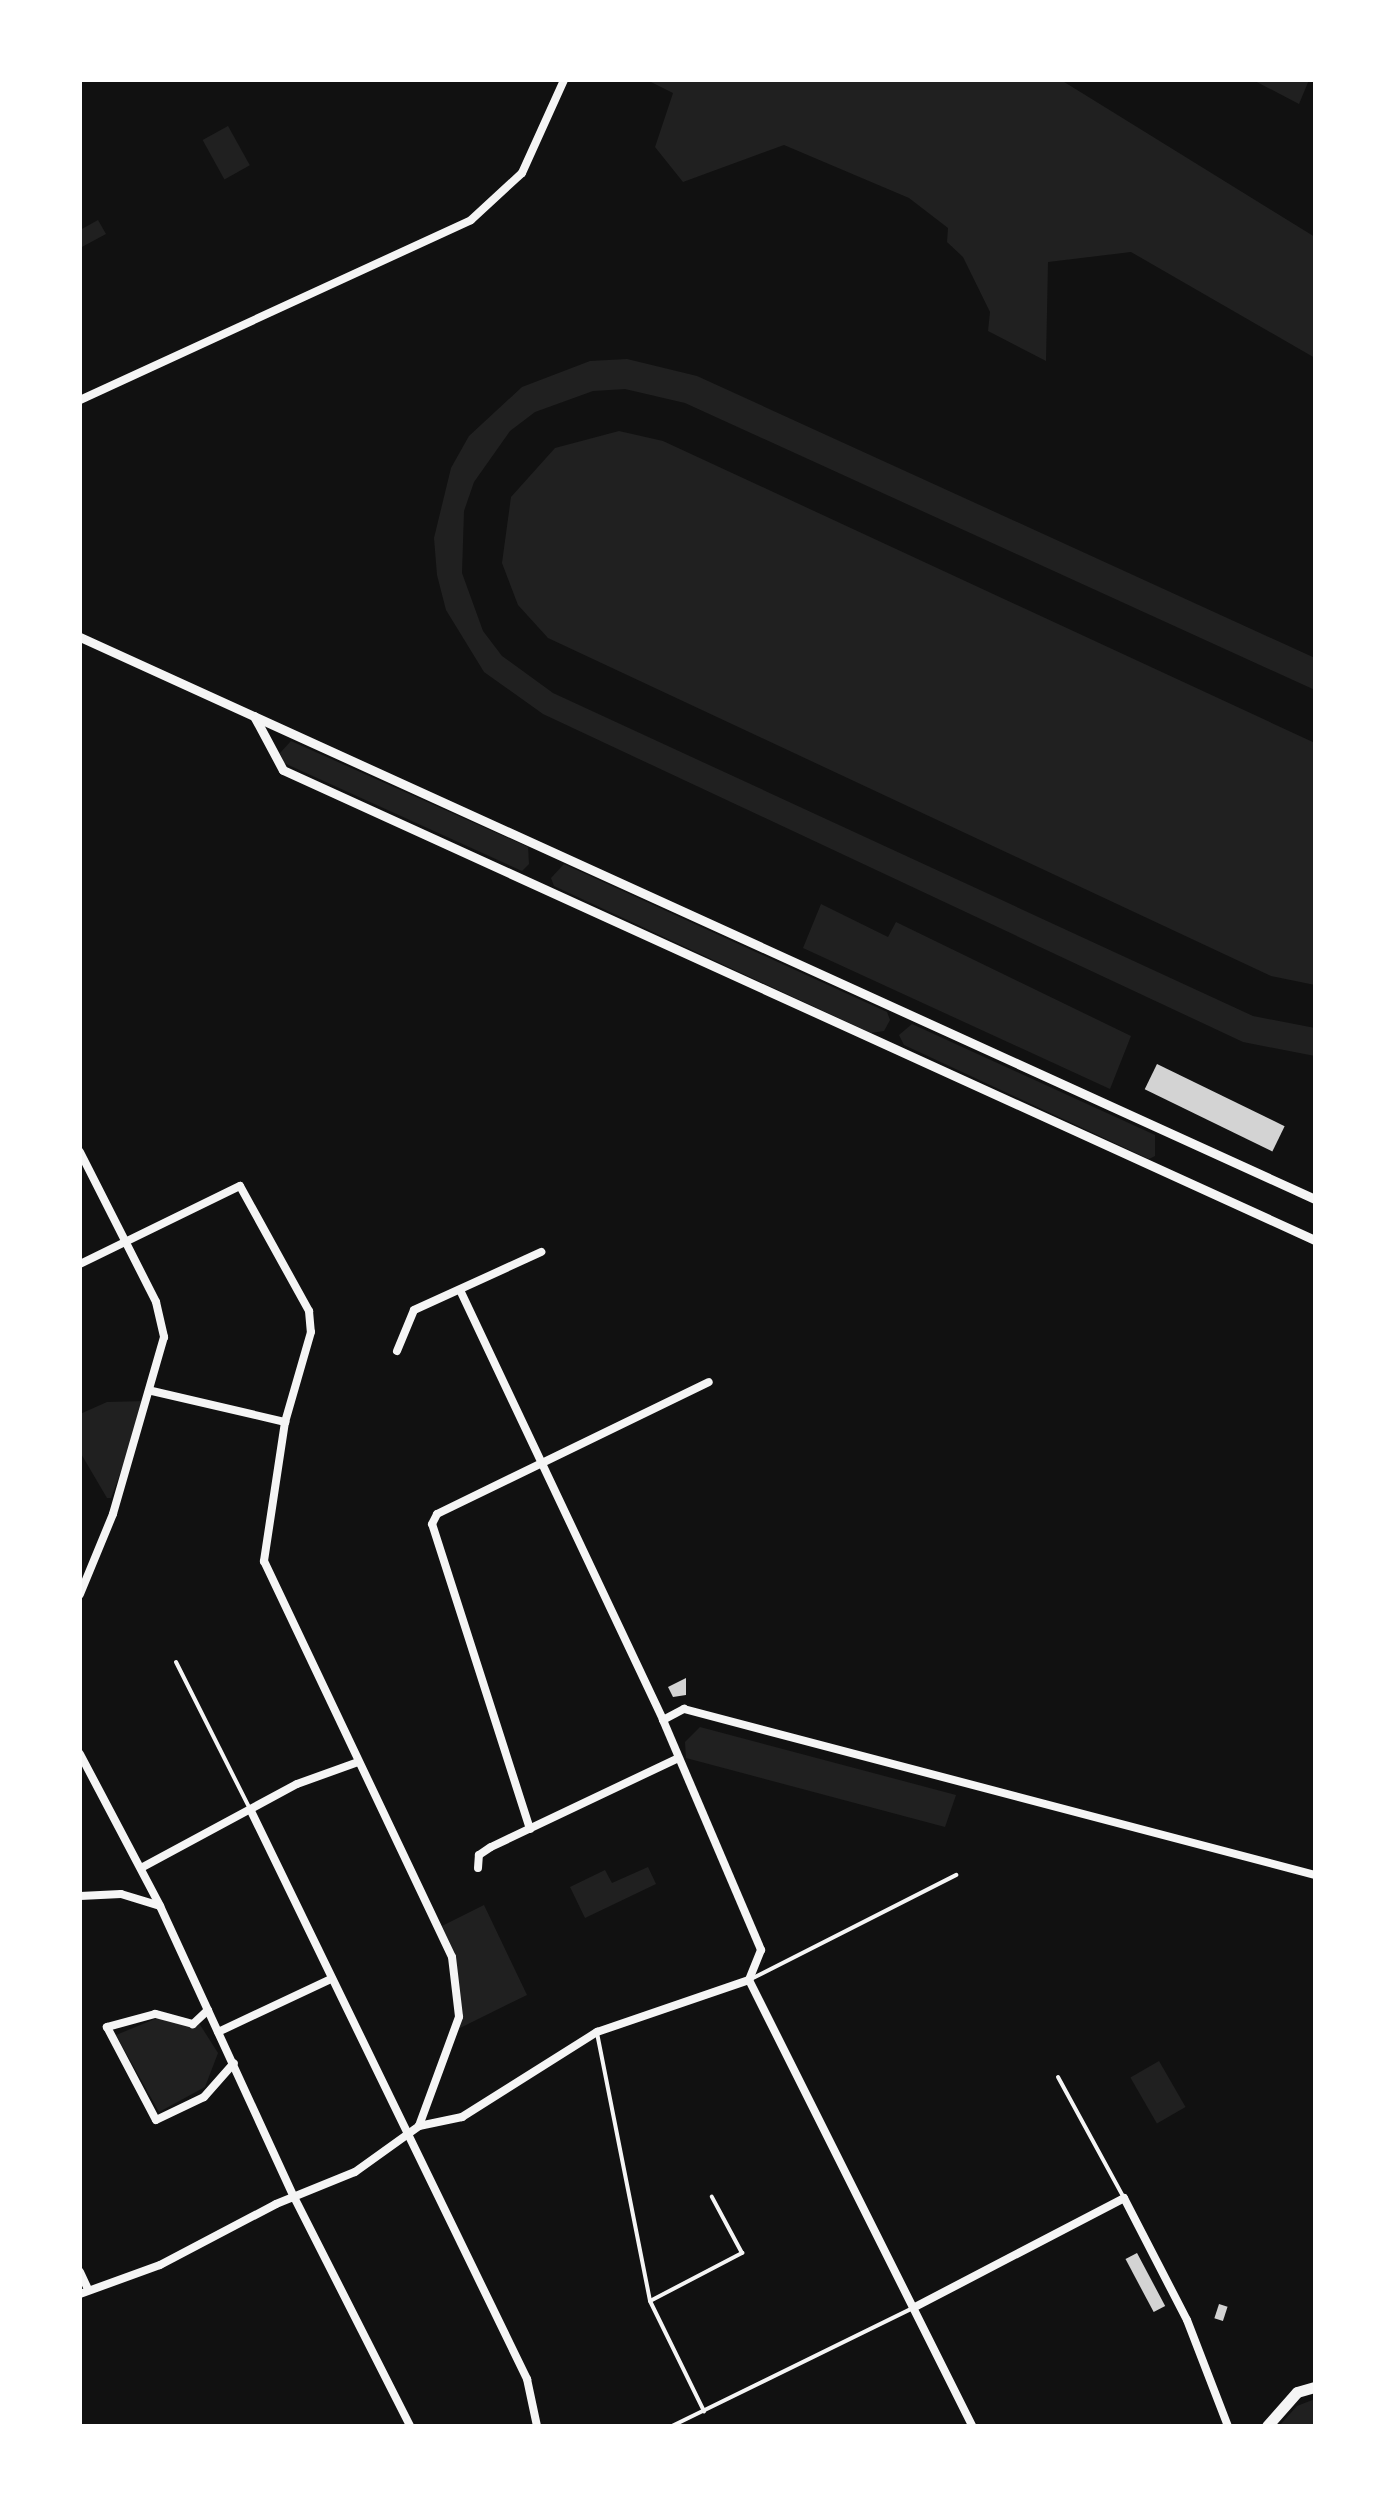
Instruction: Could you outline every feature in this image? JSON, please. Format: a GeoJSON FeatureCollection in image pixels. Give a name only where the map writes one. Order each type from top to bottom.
{"type":"FeatureCollection","features":[{"type":"Feature","properties":{"kind":"main road"},"geometry":{"type":"LineString","coordinates":[[1268,2426],[1315,2376]]}},
{"type":"Feature","properties":{"kind":"main road"},"geometry":{"type":"LineString","coordinates":[[1297,2392],[1315,2387]]}},
{"type":"Feature","properties":{"kind":"street"},"geometry":{"type":"LineString","coordinates":[[80,400],[471,220],[522,174],[564,80]]}},
{"type":"Feature","properties":{"kind":"street"},"geometry":{"type":"LineString","coordinates":[[80,637],[1315,1199]]}},
{"type":"Feature","properties":{"kind":"street"},"geometry":{"type":"LineString","coordinates":[[252,713],[283,770],[1315,1240]]}},
{"type":"Feature","properties":{"kind":"street"},"geometry":{"type":"LineString","coordinates":[[80,1152],[156,1302],[164,1337],[152,1391],[80,1594]]}},
{"type":"Feature","properties":{"kind":"street"},"geometry":{"type":"LineString","coordinates":[[80,1264],[240,1186],[309,1311],[312,1332],[285,1422],[264,1561],[452,1957],[459,2017],[419,2126],[409,2138],[355,2172],[160,2265],[84,2291],[80,2272]]}},
{"type":"Feature","properties":{"kind":"street"},"geometry":{"type":"LineString","coordinates":[[397,1352],[408,1316],[541,1252]]}},
{"type":"Feature","properties":{"kind":"street"},"geometry":{"type":"LineString","coordinates":[[419,2126],[462,2116],[597,2032],[749,1980],[762,1950],[676,1759],[663,1720],[460,1290]]}},
{"type":"Feature","properties":{"kind":"street"},"geometry":{"type":"LineString","coordinates":[[530,1828],[432,1524],[437,1514],[709,1382]]}},
{"type":"Feature","properties":{"kind":"street"},"geometry":{"type":"LineString","coordinates":[[152,1391],[285,1422]]}},
{"type":"Feature","properties":{"kind":"street"},"geometry":{"type":"LineString","coordinates":[[663,1720],[684,1710],[1315,1875]]}},
{"type":"Feature","properties":{"kind":"street"},"geometry":{"type":"LineString","coordinates":[[80,1754],[160,1906],[294,2198],[410,2426]]}},
{"type":"Feature","properties":{"kind":"street"},"geometry":{"type":"LineString","coordinates":[[478,1868],[479,1855],[676,1759]]}},
{"type":"Feature","properties":{"kind":"street"},"geometry":{"type":"LineString","coordinates":[[141,1868],[297,1784],[358,1762]]}},
{"type":"Feature","properties":{"kind":"street"},"geometry":{"type":"LineString","coordinates":[[251,1811],[526,2378],[537,2426]]}},
{"type":"Feature","properties":{"kind":"street"},"geometry":{"type":"LineString","coordinates":[[80,1896],[121,1894],[160,1906]]}},
{"type":"Feature","properties":{"kind":"street"},"geometry":{"type":"LineString","coordinates":[[218,2032],[331,1979]]}},
{"type":"Feature","properties":{"kind":"street"},"geometry":{"type":"LineString","coordinates":[[749,1980],[972,2426]]}},
{"type":"Feature","properties":{"kind":"street"},"geometry":{"type":"LineString","coordinates":[[208,2010],[193,2024],[155,2014],[107,2027],[156,2120],[204,2098],[234,2063]]}},
{"type":"Feature","properties":{"kind":"street"},"geometry":{"type":"LineString","coordinates":[[913,2308],[1124,2198],[1187,2320],[1228,2426]]}},
{"type":"Feature","properties":{"kind":"lane"},"geometry":{"type":"LineString","coordinates":[[176,1662],[251,1811]]}},
{"type":"Feature","properties":{"kind":"lane"},"geometry":{"type":"LineString","coordinates":[[749,1980],[956,1875]]}},
{"type":"Feature","properties":{"kind":"lane"},"geometry":{"type":"LineString","coordinates":[[597,2032],[650,2300],[704,2411]]}},
{"type":"Feature","properties":{"kind":"lane"},"geometry":{"type":"LineString","coordinates":[[1058,2077],[1124,2198]]}},
{"type":"Feature","properties":{"kind":"lane"},"geometry":{"type":"LineString","coordinates":[[650,2300],[742,2253],[712,2197]]}},
{"type":"Feature","properties":{"kind":"lane"},"geometry":{"type":"LineString","coordinates":[[672,2426],[913,2308]]}},
{"type":"Feature","properties":{"kind":"shaded area"},"geometry":{"type":"Polygon","coordinates":[[[647,80],[1061,80],[1315,237],[1315,358],[1131,252],[1048,262],[1046,361],[988,331],[990,312],[963,257],[947,242],[948,228],[909,198],[784,145],[683,182],[655,147],[673,93],[647,80]]]}},
{"type":"Feature","properties":{"kind":"shaded area"},"geometry":{"type":"Polygon","coordinates":[[[1253,80],[1309,80],[1299,104],[1253,80]]]}},
{"type":"Feature","properties":{"kind":"shaded area"},"geometry":{"type":"Polygon","coordinates":[[[228,126],[250,165],[224,179],[203,140],[228,126]]]}},
{"type":"Feature","properties":{"kind":"shaded area"},"geometry":{"type":"Polygon","coordinates":[[[98,220],[106,234],[80,248],[80,230],[98,220]]]}},
{"type":"Feature","properties":{"kind":"shaded area"},"geometry":{"type":"Polygon","coordinates":[[[627,359],[697,376],[1315,658],[1315,690],[685,403],[625,389],[593,391],[535,412],[510,431],[474,482],[464,511],[462,573],[483,631],[502,656],[553,693],[1253,1016],[1315,1028],[1315,1056],[1243,1042],[543,714],[484,672],[446,610],[437,575],[434,538],[451,468],[469,436],[522,387],[590,361],[627,359]]]}},
{"type":"Feature","properties":{"kind":"shaded area"},"geometry":{"type":"Polygon","coordinates":[[[619,431],[663,441],[1315,743],[1315,985],[1271,976],[548,638],[518,605],[502,563],[511,497],[555,448],[619,431]]]}},
{"type":"Feature","properties":{"kind":"shaded area"},"geometry":{"type":"Polygon","coordinates":[[[291,741],[528,847],[529,864],[522,871],[284,763],[280,753],[291,741]]]}},
{"type":"Feature","properties":{"kind":"shaded area"},"geometry":{"type":"Polygon","coordinates":[[[564,864],[887,1012],[890,1020],[884,1031],[871,1033],[554,886],[551,878],[564,864]]]}},
{"type":"Feature","properties":{"kind":"shaded area"},"geometry":{"type":"Polygon","coordinates":[[[821,904],[888,937],[896,922],[1131,1036],[1110,1089],[803,948],[821,904]]]}},
{"type":"Feature","properties":{"kind":"shaded area"},"geometry":{"type":"Polygon","coordinates":[[[912,1024],[1155,1135],[1155,1156],[1149,1159],[904,1045],[899,1035],[912,1024]]]}},
{"type":"Feature","properties":{"kind":"shaded area"},"geometry":{"type":"Polygon","coordinates":[[[147,1401],[111,1498],[107,1498],[80,1452],[80,1414],[107,1402],[147,1401]]]}},
{"type":"Feature","properties":{"kind":"shaded area"},"geometry":{"type":"Polygon","coordinates":[[[700,1727],[956,1795],[945,1827],[686,1758],[685,1742],[700,1727]]]}},
{"type":"Feature","properties":{"kind":"shaded area"},"geometry":{"type":"Polygon","coordinates":[[[648,1867],[656,1884],[585,1918],[570,1887],[605,1870],[612,1883],[648,1867]]]}},
{"type":"Feature","properties":{"kind":"shaded area"},"geometry":{"type":"Polygon","coordinates":[[[484,1905],[527,1995],[460,2028],[456,1957],[442,1926],[484,1905]]]}},
{"type":"Feature","properties":{"kind":"shaded area"},"geometry":{"type":"Polygon","coordinates":[[[155,2019],[197,2020],[218,2053],[205,2087],[159,2112],[116,2035],[155,2019]]]}},
{"type":"Feature","properties":{"kind":"shaded area"},"geometry":{"type":"Polygon","coordinates":[[[1159,2061],[1186,2107],[1157,2123],[1130,2078],[1159,2061]]]}},
{"type":"Feature","properties":{"kind":"shaded area"},"geometry":{"type":"Polygon","coordinates":[[[1315,2399],[1315,2426],[1279,2426],[1297,2406],[1315,2399]]]}},
{"type":"Feature","properties":{"kind":"building"},"geometry":{"type":"Polygon","coordinates":[[[1157,1064],[1285,1126],[1272,1151],[1145,1089],[1157,1064]]]}},
{"type":"Feature","properties":{"kind":"building"},"geometry":{"type":"Polygon","coordinates":[[[686,1678],[686,1695],[673,1697],[668,1687],[686,1678]]]}},
{"type":"Feature","properties":{"kind":"building"},"geometry":{"type":"Polygon","coordinates":[[[1137,2253],[1165,2306],[1154,2312],[1126,2259],[1137,2253]]]}},
{"type":"Feature","properties":{"kind":"building"},"geometry":{"type":"Polygon","coordinates":[[[1219,2304],[1228,2307],[1223,2321],[1214,2318],[1219,2304]]]}}]}
